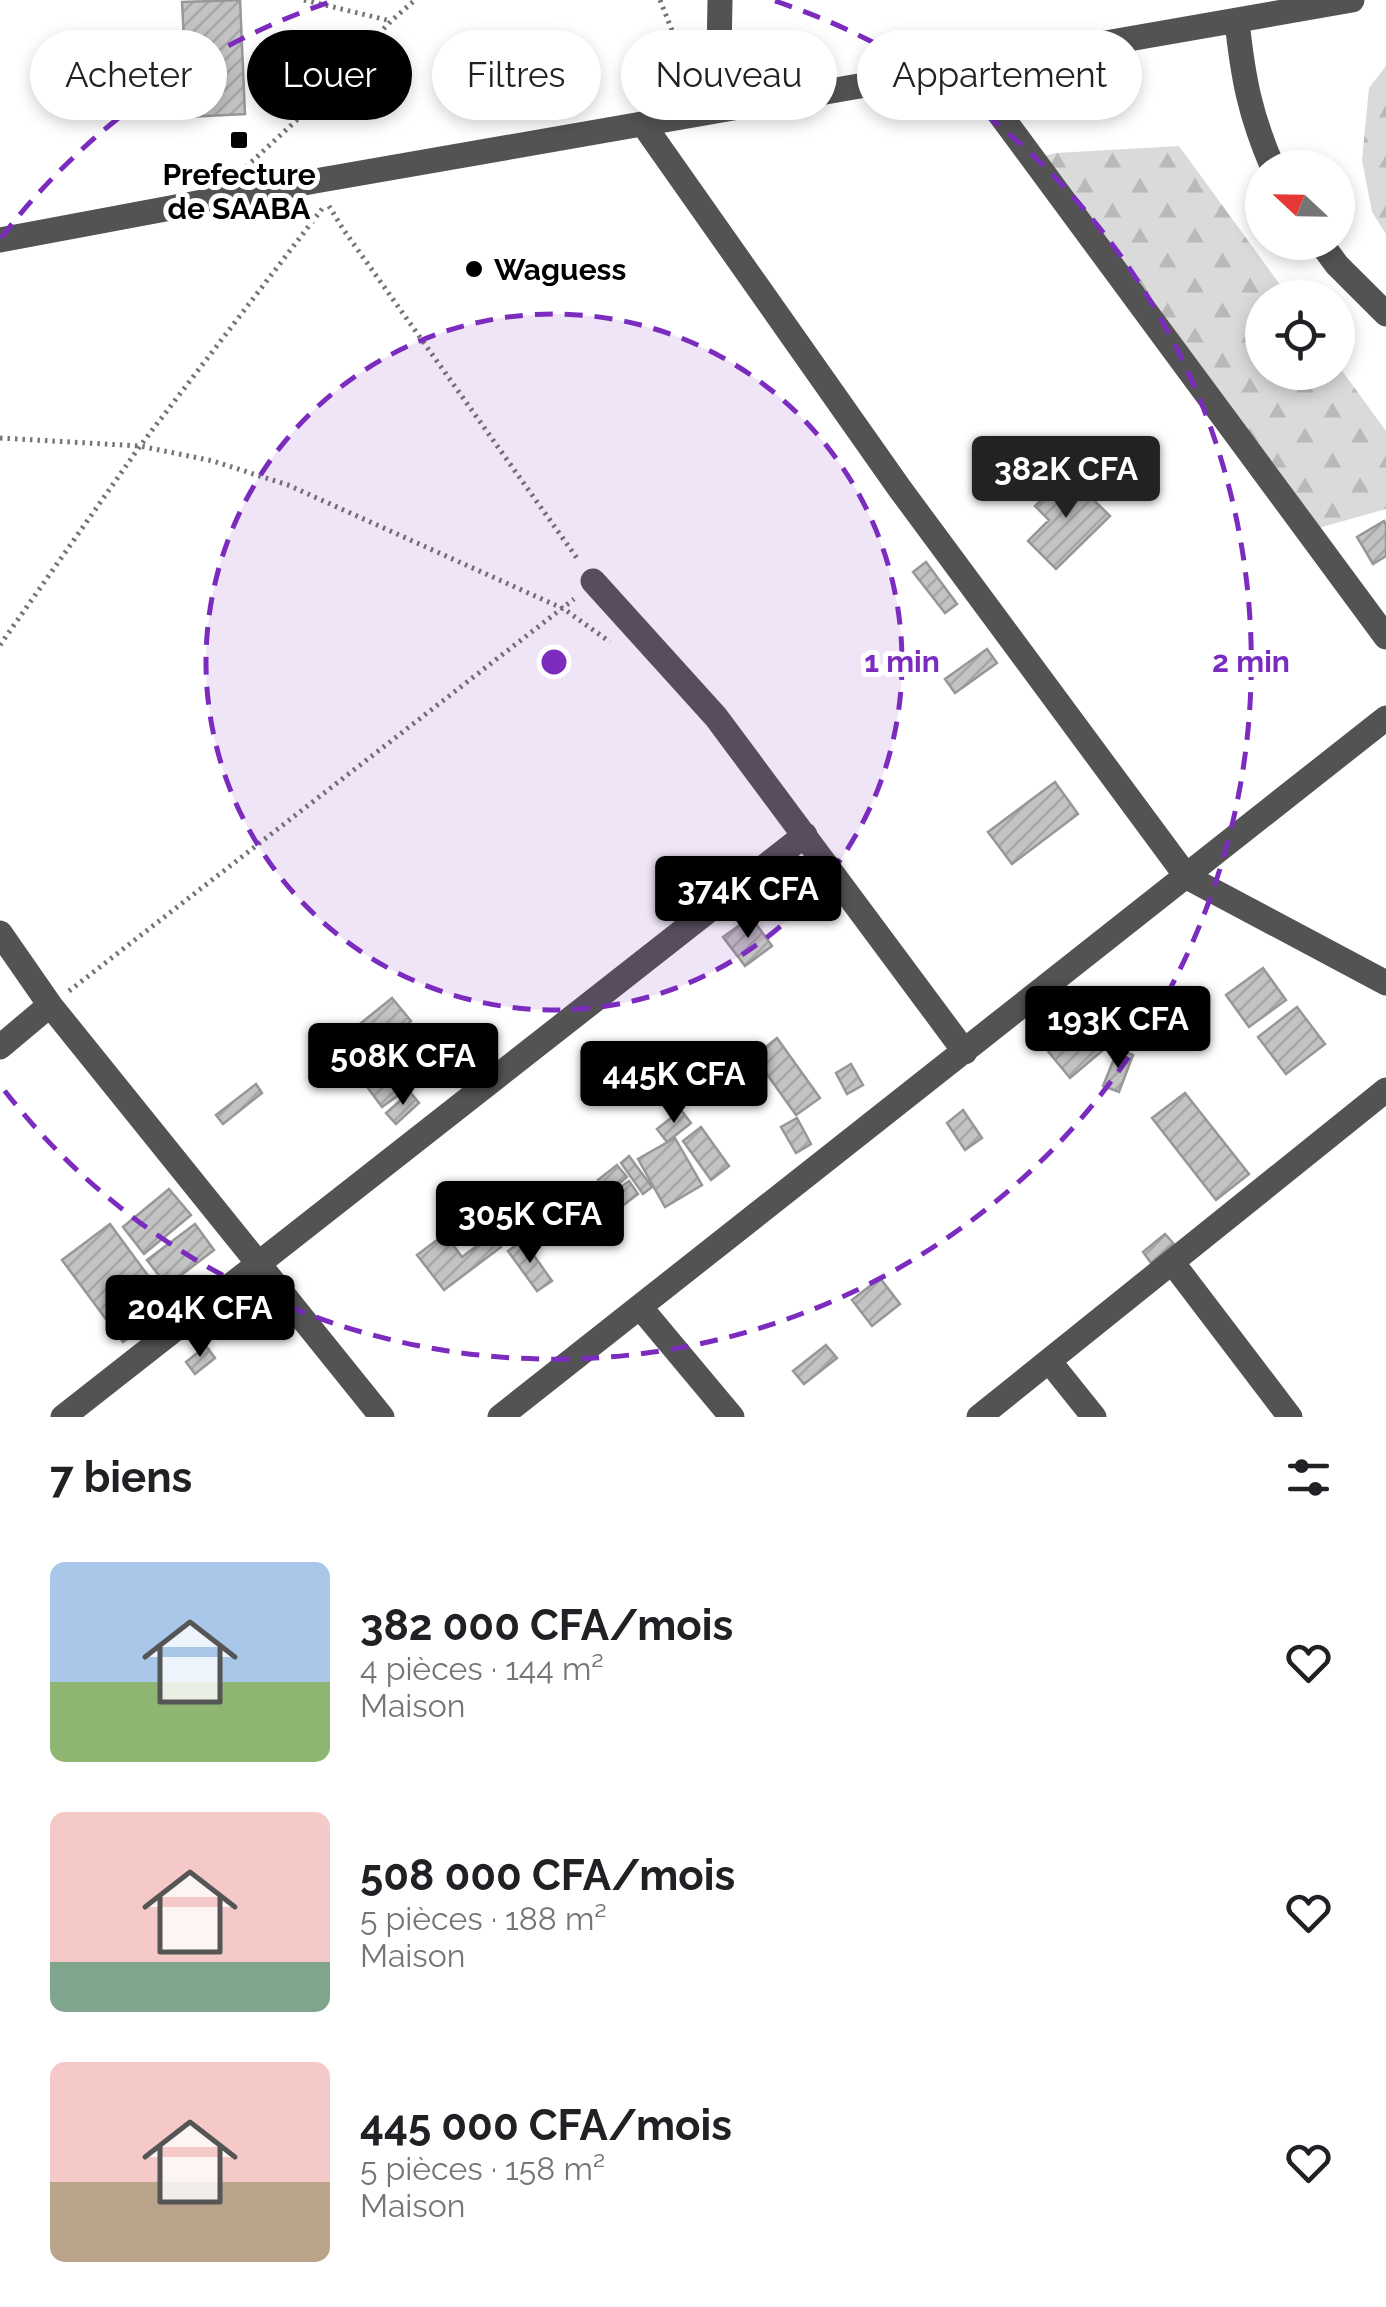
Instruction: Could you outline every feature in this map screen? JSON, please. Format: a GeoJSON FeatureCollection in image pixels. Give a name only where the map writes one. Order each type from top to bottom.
{"type":"FeatureCollection","features":[{"type":"Feature","properties":{"kind":"street"},"geometry":{"type":"LineString","coordinates":[[718,30],[720,0]]}},
{"type":"Feature","properties":{"kind":"street"},"geometry":{"type":"LineString","coordinates":[[1142,37],[1352,0]]}},
{"type":"Feature","properties":{"kind":"street"},"geometry":{"type":"LineString","coordinates":[[1237,21],[1242,74],[1265,150]]}},
{"type":"Feature","properties":{"kind":"street"},"geometry":{"type":"LineString","coordinates":[[0,240],[321,192],[666,120]]}},
{"type":"Feature","properties":{"kind":"street"},"geometry":{"type":"LineString","coordinates":[[1003,120],[1386,637]]}},
{"type":"Feature","properties":{"kind":"street"},"geometry":{"type":"LineString","coordinates":[[643,124],[900,489],[1186,877],[1386,983]]}},
{"type":"Feature","properties":{"kind":"street"},"geometry":{"type":"LineString","coordinates":[[1332,260],[1386,314]]}},
{"type":"Feature","properties":{"kind":"street"},"geometry":{"type":"LineString","coordinates":[[593,580],[716,716],[965,1052]]}},
{"type":"Feature","properties":{"kind":"street"},"geometry":{"type":"LineString","coordinates":[[500,1417],[1386,718]]}},
{"type":"Feature","properties":{"kind":"street"},"geometry":{"type":"LineString","coordinates":[[63,1417],[806,835]]}},
{"type":"Feature","properties":{"kind":"street"},"geometry":{"type":"LineString","coordinates":[[0,933],[50,1005],[382,1417]]}},
{"type":"Feature","properties":{"kind":"street"},"geometry":{"type":"LineString","coordinates":[[0,1048],[50,1005]]}},
{"type":"Feature","properties":{"kind":"street"},"geometry":{"type":"LineString","coordinates":[[979,1417],[1386,1090]]}},
{"type":"Feature","properties":{"kind":"street"},"geometry":{"type":"LineString","coordinates":[[1172,1262],[1290,1417]]}},
{"type":"Feature","properties":{"kind":"street"},"geometry":{"type":"LineString","coordinates":[[640,1307],[732,1417]]}},
{"type":"Feature","properties":{"kind":"street"},"geometry":{"type":"LineString","coordinates":[[1049,1361],[1094,1417]]}},
{"type":"Feature","properties":{"kind":"path"},"geometry":{"type":"LineString","coordinates":[[304,0],[391,21]]}},
{"type":"Feature","properties":{"kind":"path"},"geometry":{"type":"LineString","coordinates":[[243,170],[415,0]]}},
{"type":"Feature","properties":{"kind":"path"},"geometry":{"type":"LineString","coordinates":[[660,0],[674,30]]}},
{"type":"Feature","properties":{"kind":"path"},"geometry":{"type":"LineString","coordinates":[[0,645],[321,192],[342,229],[593,580],[564,609],[50,1005]]}},
{"type":"Feature","properties":{"kind":"path"},"geometry":{"type":"LineString","coordinates":[[0,438],[140,446],[213,461],[288,484],[564,609],[609,642]]}},
{"type":"Feature","properties":{"kind":"green space"},"geometry":{"type":"Polygon","coordinates":[[[1386,66],[1386,234],[1372,212],[1362,160],[1369,88],[1386,66]]]}},
{"type":"Feature","properties":{"kind":"green space"},"geometry":{"type":"Polygon","coordinates":[[[1179,146],[1245,237],[1245,260],[1262,260],[1277,280],[1245,280],[1245,390],[1355,388],[1386,431],[1386,509],[1315,529],[1044,156],[1179,146]]]}},
{"type":"Feature","properties":{"kind":"building"},"geometry":{"type":"Polygon","coordinates":[[[240,0],[245,114],[227,115],[227,30],[183,30],[182,2],[240,0]]]}},
{"type":"Feature","properties":{"kind":"building"},"geometry":{"type":"Polygon","coordinates":[[[1067,474],[1110,516],[1056,569],[1028,541],[1049,520],[1035,506],[1067,474]]]}},
{"type":"Feature","properties":{"kind":"building"},"geometry":{"type":"Polygon","coordinates":[[[1384,521],[1386,556],[1373,564],[1357,537],[1384,521]]]}},
{"type":"Feature","properties":{"kind":"building"},"geometry":{"type":"Polygon","coordinates":[[[926,562],[957,604],[945,613],[913,572],[926,562]]]}},
{"type":"Feature","properties":{"kind":"building"},"geometry":{"type":"Polygon","coordinates":[[[987,649],[997,663],[955,693],[945,679],[987,649]]]}},
{"type":"Feature","properties":{"kind":"building"},"geometry":{"type":"Polygon","coordinates":[[[1055,782],[1078,814],[1012,864],[988,832],[1055,782]]]}},
{"type":"Feature","properties":{"kind":"building"},"geometry":{"type":"Polygon","coordinates":[[[751,917],[772,946],[745,966],[723,937],[751,917]]]}},
{"type":"Feature","properties":{"kind":"building"},"geometry":{"type":"Polygon","coordinates":[[[1263,968],[1286,1000],[1249,1027],[1226,995],[1263,968]]]}},
{"type":"Feature","properties":{"kind":"building"},"geometry":{"type":"Polygon","coordinates":[[[392,998],[411,1021],[353,1068],[335,1044],[392,998]]]}},
{"type":"Feature","properties":{"kind":"building"},"geometry":{"type":"Polygon","coordinates":[[[1297,1007],[1325,1044],[1286,1074],[1258,1037],[1297,1007]]]}},
{"type":"Feature","properties":{"kind":"building"},"geometry":{"type":"Polygon","coordinates":[[[1079,1022],[1103,1050],[1070,1078],[1047,1050],[1079,1022]]]}},
{"type":"Feature","properties":{"kind":"building"},"geometry":{"type":"Polygon","coordinates":[[[423,1030],[441,1054],[427,1065],[409,1041],[423,1030]]]}},
{"type":"Feature","properties":{"kind":"building"},"geometry":{"type":"Polygon","coordinates":[[[777,1038],[820,1098],[796,1115],[754,1056],[777,1038]]]}},
{"type":"Feature","properties":{"kind":"building"},"geometry":{"type":"Polygon","coordinates":[[[1118,1049],[1133,1055],[1119,1092],[1103,1086],[1118,1049]]]}},
{"type":"Feature","properties":{"kind":"building"},"geometry":{"type":"Polygon","coordinates":[[[384,1058],[407,1089],[382,1107],[359,1076],[384,1058]]]}},
{"type":"Feature","properties":{"kind":"building"},"geometry":{"type":"Polygon","coordinates":[[[653,1059],[671,1083],[647,1101],[629,1076],[653,1059]]]}},
{"type":"Feature","properties":{"kind":"building"},"geometry":{"type":"Polygon","coordinates":[[[851,1064],[863,1085],[847,1094],[836,1073],[851,1064]]]}},
{"type":"Feature","properties":{"kind":"building"},"geometry":{"type":"Polygon","coordinates":[[[256,1084],[262,1093],[223,1124],[216,1115],[256,1084]]]}},
{"type":"Feature","properties":{"kind":"building"},"geometry":{"type":"Polygon","coordinates":[[[410,1092],[419,1103],[396,1124],[386,1113],[410,1092]]]}},
{"type":"Feature","properties":{"kind":"building"},"geometry":{"type":"Polygon","coordinates":[[[1185,1093],[1249,1174],[1216,1200],[1152,1118],[1185,1093]]]}},
{"type":"Feature","properties":{"kind":"building"},"geometry":{"type":"Polygon","coordinates":[[[681,1110],[691,1123],[667,1142],[657,1129],[681,1110]]]}},
{"type":"Feature","properties":{"kind":"building"},"geometry":{"type":"Polygon","coordinates":[[[963,1110],[982,1138],[965,1150],[947,1123],[963,1110]]]}},
{"type":"Feature","properties":{"kind":"building"},"geometry":{"type":"Polygon","coordinates":[[[797,1118],[811,1144],[796,1153],[781,1127],[797,1118]]]}},
{"type":"Feature","properties":{"kind":"building"},"geometry":{"type":"Polygon","coordinates":[[[701,1127],[729,1166],[711,1180],[683,1141],[701,1127]]]}},
{"type":"Feature","properties":{"kind":"building"},"geometry":{"type":"Polygon","coordinates":[[[675,1138],[702,1185],[665,1207],[638,1159],[675,1138]]]}},
{"type":"Feature","properties":{"kind":"building"},"geometry":{"type":"Polygon","coordinates":[[[629,1156],[652,1187],[643,1194],[621,1163],[629,1156]]]}},
{"type":"Feature","properties":{"kind":"building"},"geometry":{"type":"Polygon","coordinates":[[[617,1165],[627,1177],[608,1193],[598,1180],[617,1165]]]}},
{"type":"Feature","properties":{"kind":"building"},"geometry":{"type":"Polygon","coordinates":[[[629,1181],[638,1194],[621,1207],[611,1194],[629,1181]]]}},
{"type":"Feature","properties":{"kind":"building"},"geometry":{"type":"Polygon","coordinates":[[[169,1189],[191,1215],[144,1254],[123,1227],[169,1189]]]}},
{"type":"Feature","properties":{"kind":"building"},"geometry":{"type":"Polygon","coordinates":[[[460,1192],[501,1247],[444,1290],[417,1255],[445,1234],[462,1257],[478,1245],[446,1202],[460,1192]]]}},
{"type":"Feature","properties":{"kind":"building"},"geometry":{"type":"Polygon","coordinates":[[[110,1224],[171,1307],[123,1342],[62,1260],[110,1224]]]}},
{"type":"Feature","properties":{"kind":"building"},"geometry":{"type":"Polygon","coordinates":[[[195,1224],[214,1250],[167,1286],[147,1260],[195,1224]]]}},
{"type":"Feature","properties":{"kind":"building"},"geometry":{"type":"Polygon","coordinates":[[[1165,1234],[1174,1244],[1151,1263],[1143,1252],[1165,1234]]]}},
{"type":"Feature","properties":{"kind":"building"},"geometry":{"type":"Polygon","coordinates":[[[523,1240],[552,1281],[537,1291],[508,1251],[523,1240]]]}},
{"type":"Feature","properties":{"kind":"building"},"geometry":{"type":"Polygon","coordinates":[[[880,1278],[900,1304],[872,1326],[852,1300],[880,1278]]]}},
{"type":"Feature","properties":{"kind":"building"},"geometry":{"type":"Polygon","coordinates":[[[826,1345],[837,1358],[804,1384],[793,1371],[826,1345]]]}},
{"type":"Feature","properties":{"kind":"building"},"geometry":{"type":"Polygon","coordinates":[[[206,1346],[215,1358],[195,1374],[186,1362],[206,1346]]]}},
{"type":"Feature","properties":{"kind":"place","name":"Prefecture de SAABA"},"geometry":{"type":"Point","coordinates":[239,140]}},
{"type":"Feature","properties":{"kind":"place","name":"Waguess"},"geometry":{"type":"Point","coordinates":[474,269]}}]}
